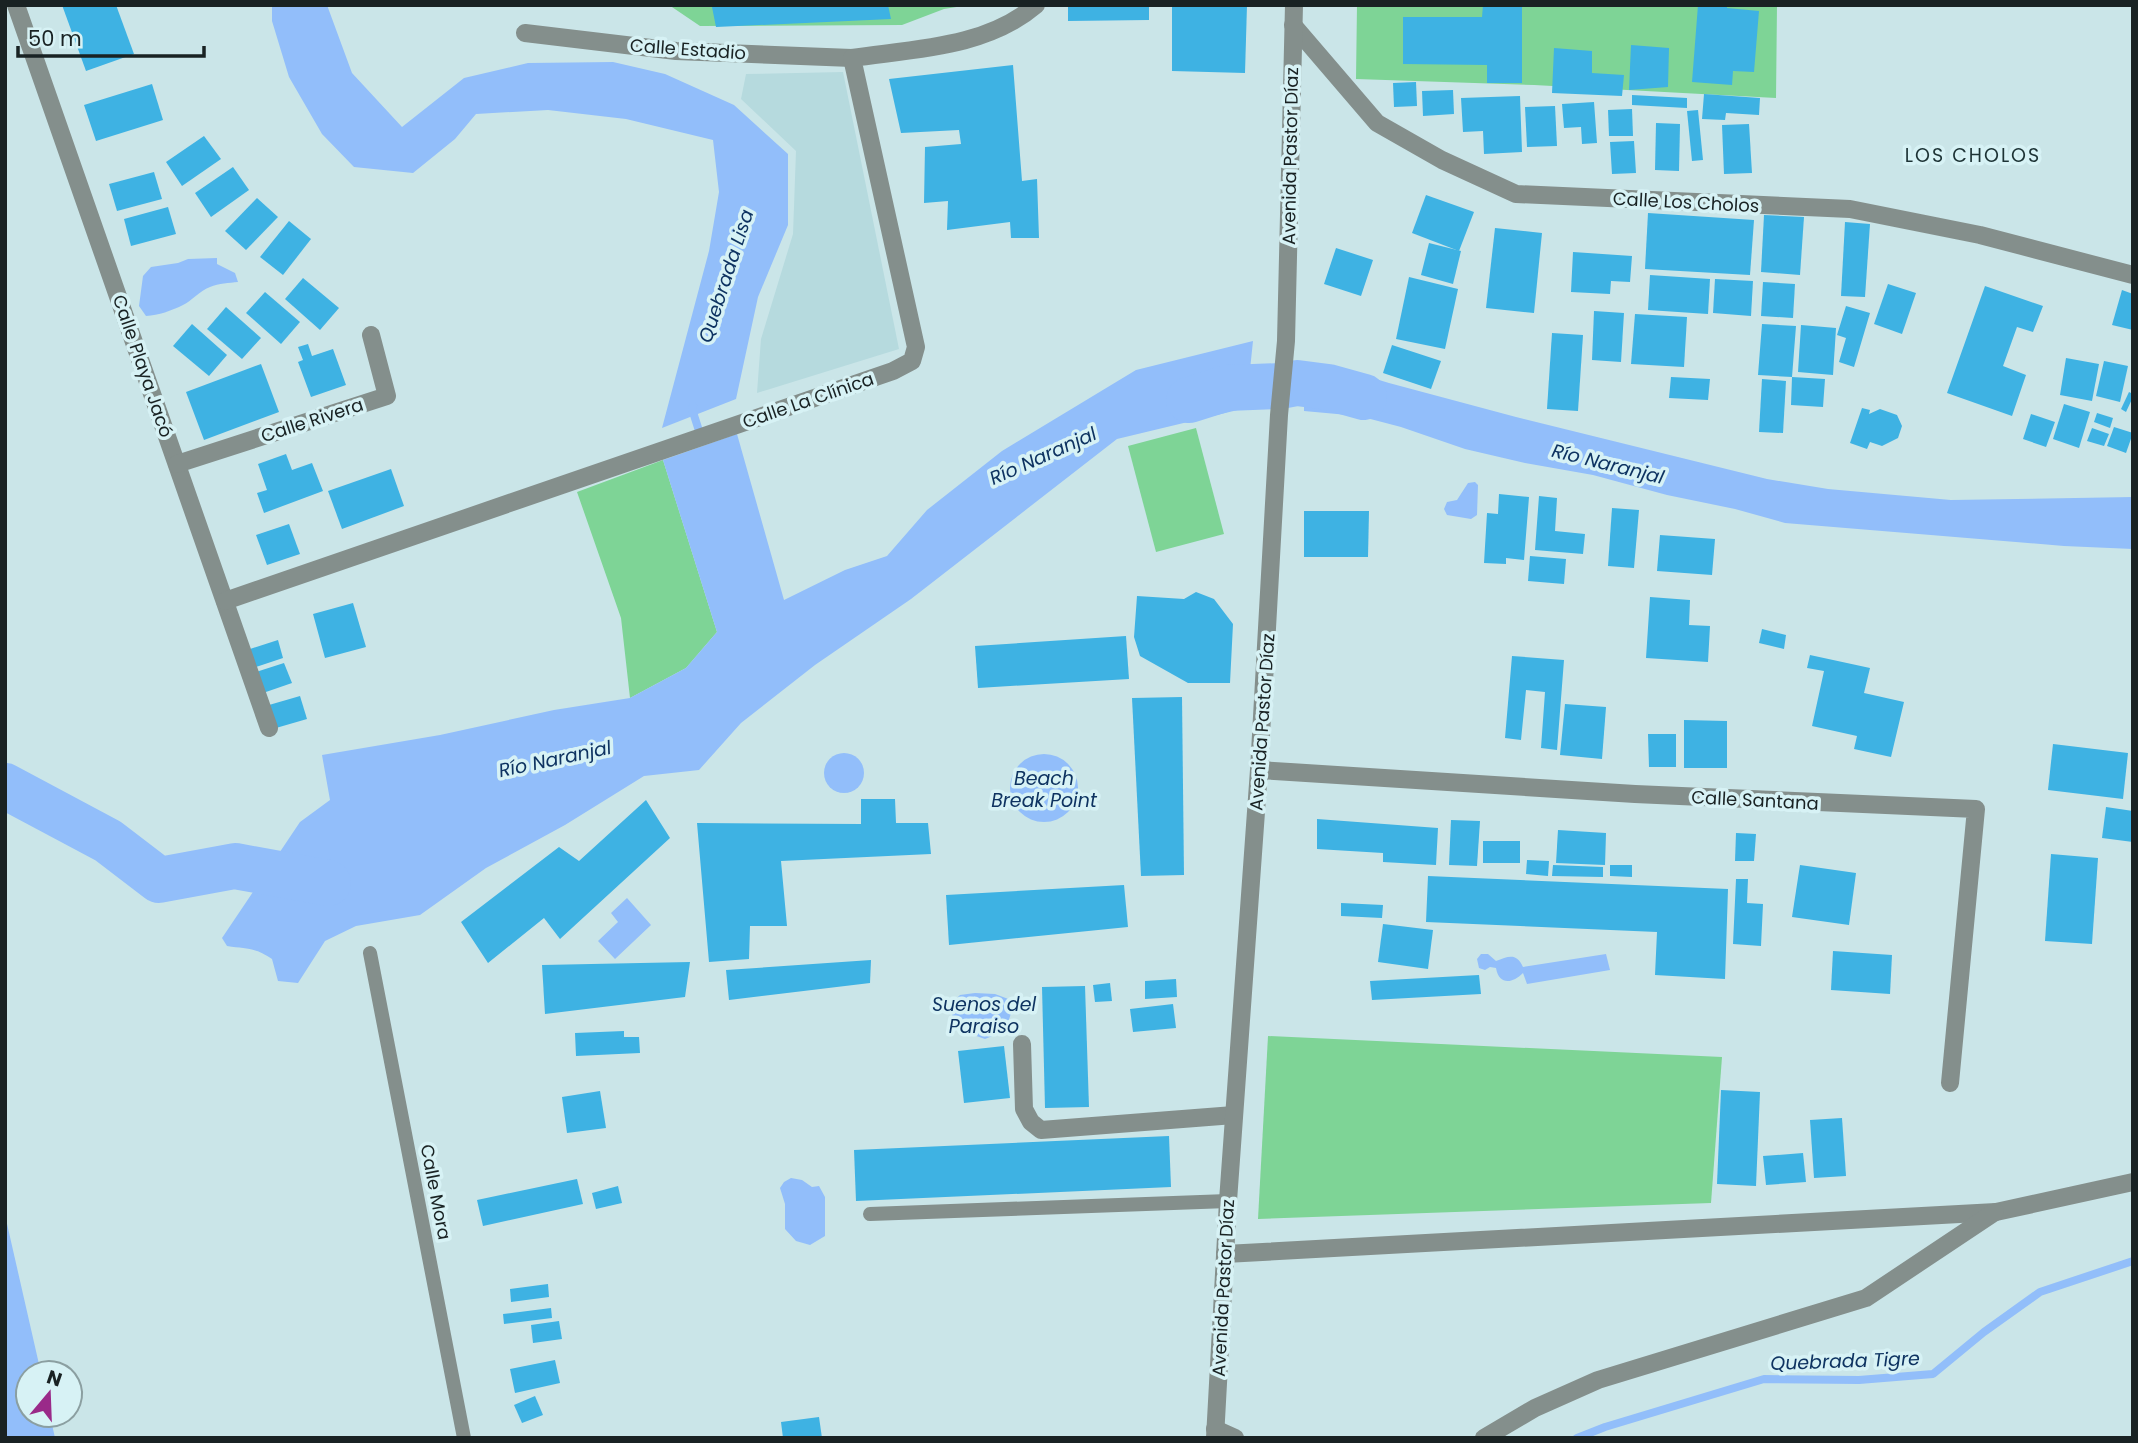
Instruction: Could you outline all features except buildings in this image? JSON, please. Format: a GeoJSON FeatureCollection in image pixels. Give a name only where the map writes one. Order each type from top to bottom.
{"type":"FeatureCollection","features":[{"type":"Feature","properties":{"kind":"street","name":"Calle Playa Jacó"},"geometry":{"type":"LineString","coordinates":[[16,5],[269,728]]}},
{"type":"Feature","properties":{"kind":"street"},"geometry":{"type":"LineString","coordinates":[[852,58],[967,40],[1007,25],[1035,5]]}},
{"type":"Feature","properties":{"kind":"street","name":"Avenida Pastor Díaz"},"geometry":{"type":"LineString","coordinates":[[1215,1433],[1228,1201],[1259,769],[1279,415],[1286,341],[1294,5]]}},
{"type":"Feature","properties":{"kind":"street","name":"Calle Los Cholos"},"geometry":{"type":"LineString","coordinates":[[1293,24],[1377,123],[1442,160],[1516,194],[1850,209],[1980,235],[2133,275]]}},
{"type":"Feature","properties":{"kind":"street","name":"Calle Estadio"},"geometry":{"type":"LineString","coordinates":[[524,33],[676,51],[852,58]]}},
{"type":"Feature","properties":{"kind":"street","name":"Calle La Clínica"},"geometry":{"type":"LineString","coordinates":[[225,601],[904,367],[912,361],[916,346],[852,58]]}},
{"type":"Feature","properties":{"kind":"street","name":"Calle Rivera"},"geometry":{"type":"LineString","coordinates":[[177,464],[387,396],[371,335]]}},
{"type":"Feature","properties":{"kind":"street","name":"Calle Santana"},"geometry":{"type":"LineString","coordinates":[[1259,769],[1635,794],[1976,809],[1950,1083]]}},
{"type":"Feature","properties":{"kind":"street"},"geometry":{"type":"LineString","coordinates":[[1021,1044],[1024,1109],[1031,1122],[1041,1130],[1234,1115]]}},
{"type":"Feature","properties":{"kind":"street"},"geometry":{"type":"LineString","coordinates":[[1225,1254],[1996,1212],[2133,1182]]}},
{"type":"Feature","properties":{"kind":"street"},"geometry":{"type":"LineString","coordinates":[[1483,1438],[1535,1408],[1598,1380],[1866,1298],[1996,1212]]}},
{"type":"Feature","properties":{"kind":"street"},"geometry":{"type":"LineString","coordinates":[[1215,1433],[1235,1438]]}},
{"type":"Feature","properties":{"kind":"lane","name":"Calle Mora"},"geometry":{"type":"LineString","coordinates":[[370,953],[464,1438]]}},
{"type":"Feature","properties":{"kind":"lane"},"geometry":{"type":"LineString","coordinates":[[870,1214],[1228,1201]]}},
{"type":"Feature","properties":{"kind":"shaded area"},"geometry":{"type":"Polygon","coordinates":[[[843,72],[899,349],[757,393],[761,339],[793,234],[796,151],[741,99],[746,74],[843,72]]]}},
{"type":"Feature","properties":{"kind":"green space"},"geometry":{"type":"Polygon","coordinates":[[[669,5],[969,5],[944,9],[902,25],[700,26],[669,5]]]}},
{"type":"Feature","properties":{"kind":"green space"},"geometry":{"type":"Polygon","coordinates":[[[1357,5],[1777,5],[1776,98],[1356,79],[1357,5]]]}},
{"type":"Feature","properties":{"kind":"green space"},"geometry":{"type":"Polygon","coordinates":[[[1196,428],[1224,534],[1156,552],[1128,446],[1196,428]]]}},
{"type":"Feature","properties":{"kind":"green space"},"geometry":{"type":"Polygon","coordinates":[[[663,460],[717,632],[686,668],[630,698],[621,618],[577,492],[663,460]]]}},
{"type":"Feature","properties":{"kind":"green space"},"geometry":{"type":"Polygon","coordinates":[[[1268,1036],[1722,1057],[1711,1203],[1258,1219],[1268,1036]]]}},
{"type":"Feature","properties":{"kind":"water"},"geometry":{"type":"Polygon","coordinates":[[[272,5],[327,5],[352,73],[402,127],[464,78],[528,63],[613,62],[665,74],[734,105],[788,154],[788,225],[758,297],[736,399],[662,428],[709,251],[719,192],[713,140],[626,119],[548,110],[476,114],[455,139],[413,173],[354,167],[322,134],[289,77],[272,21],[272,5]]]}},
{"type":"Feature","properties":{"kind":"water"},"geometry":{"type":"Polygon","coordinates":[[[217,258],[217,264],[235,273],[238,282],[213,286],[178,307],[146,316],[139,306],[143,276],[151,267],[188,259],[217,258]]]}},
{"type":"Feature","properties":{"kind":"water"},"geometry":{"type":"Polygon","coordinates":[[[1253,341],[1246,408],[1117,439],[911,599],[815,665],[741,723],[699,770],[644,776],[565,825],[486,868],[420,915],[356,926],[325,941],[298,983],[278,981],[272,959],[255,950],[227,946],[222,938],[300,822],[330,800],[322,755],[630,698],[686,668],[717,632],[663,460],[737,434],[784,600],[845,570],[887,556],[927,510],[1002,451],[1136,370],[1253,341]]]}},
{"type":"Feature","properties":{"kind":"water"},"geometry":{"type":"Polygon","coordinates":[[[1330,365],[1516,417],[1767,479],[1828,489],[1951,500],[2133,497],[2133,549],[2064,546],[1785,523],[1593,475],[1465,449],[1359,416],[1304,411],[1304,367],[1330,365]]]}},
{"type":"Feature","properties":{"kind":"water"},"geometry":{"type":"Polygon","coordinates":[[[1475,482],[1478,485],[1477,515],[1471,519],[1447,515],[1444,509],[1447,502],[1457,500],[1468,483],[1475,482]]]}},
{"type":"Feature","properties":{"kind":"water"},"geometry":{"type":"Polygon","coordinates":[[[844,753],[858,759],[864,773],[858,787],[844,793],[830,787],[824,773],[830,759],[844,753]]]}},
{"type":"Feature","properties":{"kind":"water","name":"Beach Break Point"},"geometry":{"type":"Polygon","coordinates":[[[1044,754],[1057,757],[1068,764],[1075,775],[1078,788],[1075,801],[1068,812],[1057,819],[1044,822],[1031,819],[1020,812],[1013,801],[1010,788],[1013,775],[1020,764],[1031,757],[1044,754]]]}},
{"type":"Feature","properties":{"kind":"water"},"geometry":{"type":"Polygon","coordinates":[[[627,898],[651,925],[615,959],[598,941],[618,922],[611,913],[627,898]]]}},
{"type":"Feature","properties":{"kind":"water"},"geometry":{"type":"Polygon","coordinates":[[[1481,954],[1488,954],[1496,961],[1515,957],[1523,967],[1606,954],[1610,970],[1527,984],[1523,973],[1506,981],[1500,978],[1496,968],[1479,968],[1477,959],[1481,954]]]}},
{"type":"Feature","properties":{"kind":"water","name":"Suenos del Paraiso"},"geometry":{"type":"Polygon","coordinates":[[[995,994],[1011,1000],[1011,1014],[1006,1025],[998,1033],[985,1039],[965,1032],[953,1021],[951,1004],[960,995],[995,994]]]}},
{"type":"Feature","properties":{"kind":"water"},"geometry":{"type":"Polygon","coordinates":[[[791,1178],[802,1180],[812,1187],[819,1186],[825,1197],[825,1236],[810,1245],[796,1241],[785,1229],[785,1204],[780,1188],[791,1178]]]}},
{"type":"Feature","properties":{"kind":"water"},"geometry":{"type":"Polygon","coordinates":[[[5,1215],[38,1359],[14,1359],[14,1429],[53,1429],[55,1438],[5,1438],[5,1215]]]}},
{"type":"Feature","properties":{"kind":"waterway","name":"Río Naranjal"},"geometry":{"type":"LineString","coordinates":[[1189,400],[1227,388],[1297,383],[1328,387],[1364,397]]}},
{"type":"Feature","properties":{"kind":"waterway","name":"Quebrada Lisa"},"geometry":{"type":"LineString","coordinates":[[693,406],[701,437]]}},
{"type":"Feature","properties":{"kind":"waterway","name":"Río Naranjal"},"geometry":{"type":"LineString","coordinates":[[5,786],[108,841],[159,880],[235,866],[328,883]]}},
{"type":"Feature","properties":{"kind":"waterway","name":"Quebrada Tigre"},"geometry":{"type":"LineString","coordinates":[[1577,1438],[1764,1379],[1859,1380],[1933,1374],[1984,1332],[2040,1292],[2133,1261]]}},
{"type":"Feature","properties":{"kind":"district","name":"LOS CHOLOS"},"geometry":{"type":"Point","coordinates":[1973,155]}}]}
